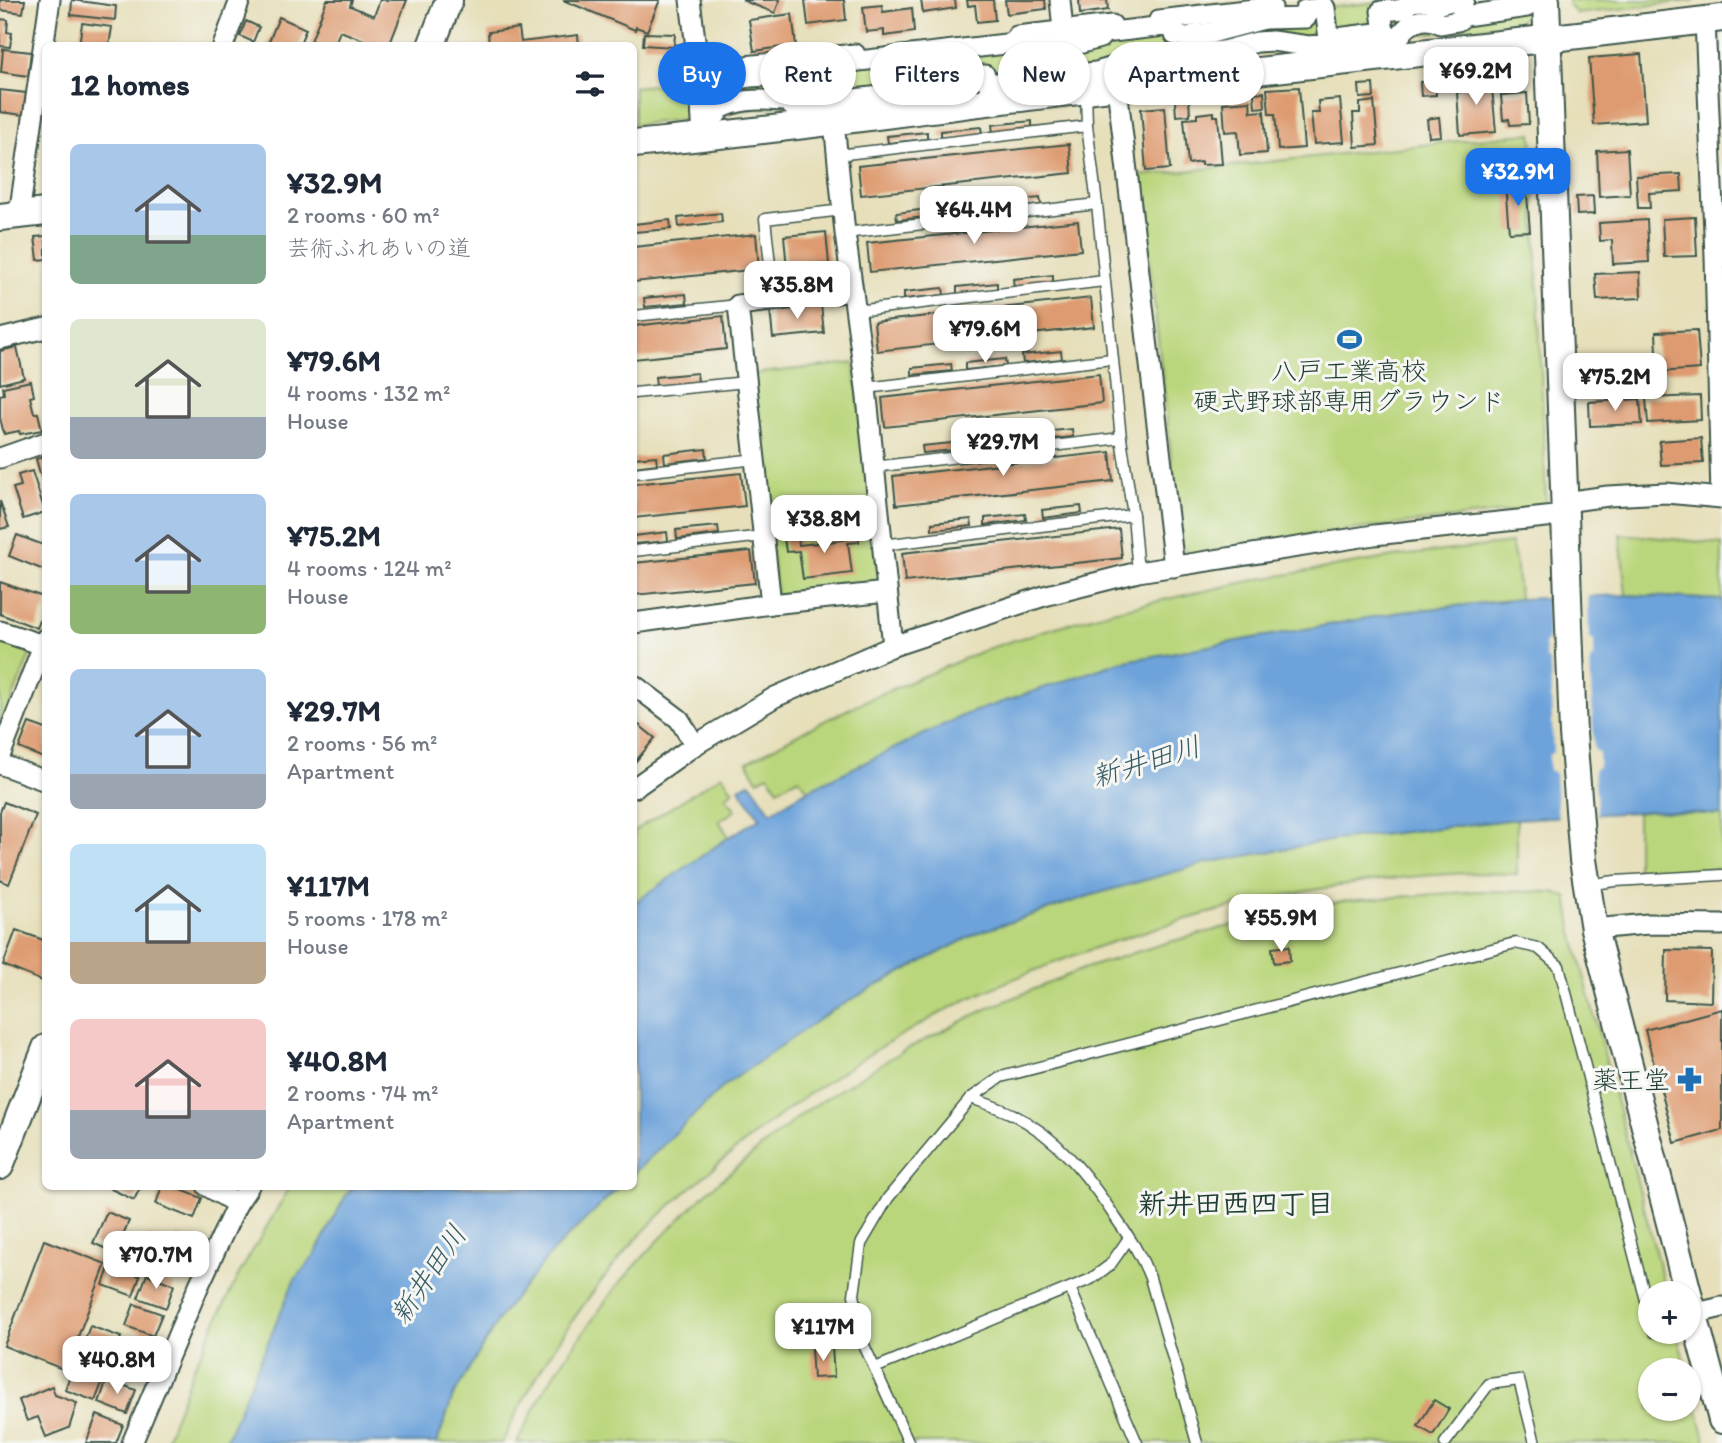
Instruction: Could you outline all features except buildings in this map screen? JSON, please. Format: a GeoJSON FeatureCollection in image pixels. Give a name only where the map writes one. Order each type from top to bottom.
{"type":"FeatureCollection","features":[{"type":"Feature","properties":{"kind":"street"},"geometry":{"type":"LineString","coordinates":[[46,42],[50,0]]}},
{"type":"Feature","properties":{"kind":"street"},"geometry":{"type":"LineString","coordinates":[[224,42],[240,0]]}},
{"type":"Feature","properties":{"kind":"street"},"geometry":{"type":"LineString","coordinates":[[433,42],[449,0]]}},
{"type":"Feature","properties":{"kind":"street"},"geometry":{"type":"LineString","coordinates":[[690,0],[695,42]]}},
{"type":"Feature","properties":{"kind":"street"},"geometry":{"type":"LineString","coordinates":[[1060,0],[1063,30]]}},
{"type":"Feature","properties":{"kind":"street"},"geometry":{"type":"LineString","coordinates":[[746,66],[1332,0]]}},
{"type":"Feature","properties":{"kind":"street"},"geometry":{"type":"LineString","coordinates":[[1464,0],[1459,4],[1451,1],[1436,5],[1430,0],[1410,2],[1403,10],[1381,11],[1384,32],[1329,39],[1325,8],[1305,10],[1306,19],[1264,19],[1211,33],[1194,34],[1189,38],[1175,35],[1173,25],[1104,33],[1100,38],[1057,50],[1031,49],[1031,41],[842,62],[844,76],[750,77],[730,80],[710,89],[714,114],[717,114],[720,108],[744,100],[787,101],[792,106],[916,92],[922,84],[968,75],[985,75],[988,84],[1096,72],[1128,65],[1177,62],[1177,56],[1223,51],[1257,42],[1272,41],[1308,46],[1400,36],[1405,27],[1414,22],[1434,20],[1441,24],[1450,23],[1465,16],[1527,7],[1526,0]]}},
{"type":"Feature","properties":{"kind":"street"},"geometry":{"type":"LineString","coordinates":[[1546,0],[1573,734],[1583,860],[1594,929],[1685,1281]]}},
{"type":"Feature","properties":{"kind":"street"},"geometry":{"type":"LineString","coordinates":[[637,786],[695,745],[775,697],[893,646],[1044,596],[1138,572],[1565,508],[1608,496],[1666,493],[1722,498],[1713,19],[1264,71]]}},
{"type":"Feature","properties":{"kind":"street"},"geometry":{"type":"LineString","coordinates":[[42,89],[37,144],[9,216],[42,212]]}},
{"type":"Feature","properties":{"kind":"street"},"geometry":{"type":"LineString","coordinates":[[637,144],[998,101]]}},
{"type":"Feature","properties":{"kind":"street"},"geometry":{"type":"LineString","coordinates":[[701,105],[703,138]]}},
{"type":"Feature","properties":{"kind":"street"},"geometry":{"type":"LineString","coordinates":[[1119,105],[1174,567]]}},
{"type":"Feature","properties":{"kind":"street"},"geometry":{"type":"LineString","coordinates":[[834,122],[893,646]]}},
{"type":"Feature","properties":{"kind":"street"},"geometry":{"type":"LineString","coordinates":[[772,604],[738,305],[853,291]]}},
{"type":"Feature","properties":{"kind":"street"},"geometry":{"type":"LineString","coordinates":[[0,339],[42,329]]}},
{"type":"Feature","properties":{"kind":"street"},"geometry":{"type":"LineString","coordinates":[[0,458],[42,443]]}},
{"type":"Feature","properties":{"kind":"street"},"geometry":{"type":"LineString","coordinates":[[637,623],[887,592]]}},
{"type":"Feature","properties":{"kind":"street"},"geometry":{"type":"LineString","coordinates":[[0,631],[42,642]]}},
{"type":"Feature","properties":{"kind":"street"},"geometry":{"type":"LineString","coordinates":[[0,756],[42,647]]}},
{"type":"Feature","properties":{"kind":"street"},"geometry":{"type":"LineString","coordinates":[[637,687],[679,719],[695,745]]}},
{"type":"Feature","properties":{"kind":"street"},"geometry":{"type":"LineString","coordinates":[[0,764],[42,780]]}},
{"type":"Feature","properties":{"kind":"street"},"geometry":{"type":"LineString","coordinates":[[1594,929],[1648,924],[1722,925]]}},
{"type":"Feature","properties":{"kind":"street"},"geometry":{"type":"LineString","coordinates":[[0,1166],[42,1058]]}},
{"type":"Feature","properties":{"kind":"street"},"geometry":{"type":"LineString","coordinates":[[214,1190],[237,1204]]}},
{"type":"Feature","properties":{"kind":"street"},"geometry":{"type":"LineString","coordinates":[[132,1443],[199,1285],[237,1204],[246,1190]]}},
{"type":"Feature","properties":{"kind":"street"},"geometry":{"type":"LineString","coordinates":[[1701,1303],[1722,1307]]}},
{"type":"Feature","properties":{"kind":"street"},"geometry":{"type":"LineString","coordinates":[[1701,1342],[1722,1420]]}},
{"type":"Feature","properties":{"kind":"lane"},"geometry":{"type":"LineString","coordinates":[[1086,105],[1112,359],[1138,572]]}},
{"type":"Feature","properties":{"kind":"lane"},"geometry":{"type":"LineString","coordinates":[[837,155],[1087,126]]}},
{"type":"Feature","properties":{"kind":"lane"},"geometry":{"type":"LineString","coordinates":[[845,233],[1097,204]]}},
{"type":"Feature","properties":{"kind":"lane"},"geometry":{"type":"LineString","coordinates":[[774,300],[765,219],[843,210]]}},
{"type":"Feature","properties":{"kind":"lane"},"geometry":{"type":"LineString","coordinates":[[856,311],[1104,281]]}},
{"type":"Feature","properties":{"kind":"lane"},"geometry":{"type":"LineString","coordinates":[[637,316],[738,305]]}},
{"type":"Feature","properties":{"kind":"lane"},"geometry":{"type":"LineString","coordinates":[[866,388],[1112,359]]}},
{"type":"Feature","properties":{"kind":"lane"},"geometry":{"type":"LineString","coordinates":[[637,393],[746,382]]}},
{"type":"Feature","properties":{"kind":"lane"},"geometry":{"type":"LineString","coordinates":[[873,467],[1121,439]]}},
{"type":"Feature","properties":{"kind":"lane"},"geometry":{"type":"LineString","coordinates":[[637,473],[756,459]]}},
{"type":"Feature","properties":{"kind":"lane"},"geometry":{"type":"LineString","coordinates":[[882,545],[1133,515]]}},
{"type":"Feature","properties":{"kind":"lane"},"geometry":{"type":"LineString","coordinates":[[637,551],[763,536]]}},
{"type":"Feature","properties":{"kind":"lane"},"geometry":{"type":"LineString","coordinates":[[1601,883],[1722,875]]}},
{"type":"Feature","properties":{"kind":"lane"},"geometry":{"type":"LineString","coordinates":[[909,1443],[863,1343],[854,1295],[861,1244],[888,1198],[971,1098],[1001,1077],[1515,943],[1538,948],[1559,966],[1641,1281]]}},
{"type":"Feature","properties":{"kind":"lane"},"geometry":{"type":"LineString","coordinates":[[971,1098],[1013,1115],[1072,1158],[1094,1185],[1141,1255],[1197,1443]]}},
{"type":"Feature","properties":{"kind":"lane"},"geometry":{"type":"LineString","coordinates":[[875,1368],[1091,1279],[1110,1265],[1129,1238]]}},
{"type":"Feature","properties":{"kind":"lane"},"geometry":{"type":"LineString","coordinates":[[1070,1289],[1137,1443]]}},
{"type":"Feature","properties":{"kind":"lane"},"geometry":{"type":"LineString","coordinates":[[1445,1443],[1489,1384],[1519,1380],[1535,1443]]}},
{"type":"Feature","properties":{"kind":"green space"},"geometry":{"type":"Polygon","coordinates":[[[1396,0],[1526,0],[1527,14],[1518,23],[1264,53],[1264,42],[1104,42],[1104,71],[1090,73],[1090,42],[1026,42],[1396,0]]]}},
{"type":"Feature","properties":{"kind":"green space"},"geometry":{"type":"Polygon","coordinates":[[[1568,0],[1696,0],[1577,14],[1568,4],[1568,0]]]}},
{"type":"Feature","properties":{"kind":"green space"},"geometry":{"type":"Polygon","coordinates":[[[998,45],[998,83],[984,85],[984,47],[998,45]]]}},
{"type":"Feature","properties":{"kind":"green space"},"geometry":{"type":"Polygon","coordinates":[[[870,60],[870,97],[856,99],[856,61],[870,60]]]}},
{"type":"Feature","properties":{"kind":"green space"},"geometry":{"type":"Polygon","coordinates":[[[760,72],[760,105],[797,105],[714,114],[715,105],[746,105],[746,74],[760,72]]]}},
{"type":"Feature","properties":{"kind":"green space"},"geometry":{"type":"Polygon","coordinates":[[[658,84],[658,105],[692,105],[693,112],[684,119],[637,125],[637,87],[658,84]]]}},
{"type":"Feature","properties":{"kind":"green space","name":"八戸工業高校 硬式野球部専用グラウンド"},"geometry":{"type":"Polygon","coordinates":[[[1532,133],[1546,502],[1540,508],[1289,537],[1190,555],[1181,546],[1140,176],[1532,133]]]}},
{"type":"Feature","properties":{"kind":"green space"},"geometry":{"type":"Polygon","coordinates":[[[854,363],[881,585],[777,598],[751,374],[854,363]]]}},
{"type":"Feature","properties":{"kind":"green space"},"geometry":{"type":"Polygon","coordinates":[[[1620,534],[1722,544],[1722,600],[1626,595],[1620,534]]]}},
{"type":"Feature","properties":{"kind":"green space"},"geometry":{"type":"Polygon","coordinates":[[[1511,543],[1517,568],[1519,599],[1401,612],[1120,662],[964,715],[808,790],[799,778],[778,789],[768,775],[758,780],[747,762],[867,700],[987,649],[1112,611],[1260,579],[1400,556],[1511,543]]]}},
{"type":"Feature","properties":{"kind":"green space"},"geometry":{"type":"Polygon","coordinates":[[[0,637],[25,646],[30,655],[0,730],[0,637]]]}},
{"type":"Feature","properties":{"kind":"green space"},"geometry":{"type":"Polygon","coordinates":[[[722,775],[733,791],[725,797],[736,810],[719,821],[729,837],[637,901],[637,829],[722,775]]]}},
{"type":"Feature","properties":{"kind":"green space"},"geometry":{"type":"Polygon","coordinates":[[[1655,811],[1722,815],[1722,869],[1637,873],[1637,813],[1655,811]]]}},
{"type":"Feature","properties":{"kind":"green space"},"geometry":{"type":"Polygon","coordinates":[[[1517,819],[1517,874],[1458,873],[1389,879],[1327,888],[1204,914],[1144,932],[1026,974],[939,1014],[848,1068],[778,1117],[650,1225],[607,1273],[573,1319],[527,1393],[502,1443],[437,1443],[453,1396],[503,1312],[552,1251],[616,1190],[637,1190],[637,1170],[723,1086],[831,1011],[977,933],[1092,895],[1206,863],[1335,840],[1517,819]]]}},
{"type":"Feature","properties":{"kind":"green space"},"geometry":{"type":"Polygon","coordinates":[[[1479,891],[1553,892],[1567,897],[1573,933],[1663,1281],[1638,1281],[1638,1344],[1679,1344],[1684,1358],[1638,1358],[1638,1421],[1700,1421],[1706,1443],[517,1443],[543,1392],[616,1287],[708,1191],[807,1110],[901,1052],[984,1010],[1083,969],[1162,944],[1280,913],[1345,901],[1479,891]]]}},
{"type":"Feature","properties":{"kind":"green space"},"geometry":{"type":"Polygon","coordinates":[[[288,1190],[351,1190],[314,1256],[294,1281],[225,1443],[165,1443],[193,1369],[239,1274],[288,1190]]]}},
{"type":"Feature","properties":{"kind":"water","name":"新井田川"},"geometry":{"type":"Polygon","coordinates":[[[1626,595],[1722,600],[1722,815],[1655,811],[1517,819],[1335,840],[1206,863],[1092,895],[977,933],[831,1011],[724,1086],[637,1170],[637,901],[760,818],[739,788],[750,782],[771,812],[808,790],[964,715],[1120,662],[1401,612],[1519,599],[1626,595]]]}},
{"type":"Feature","properties":{"kind":"water","name":"新井田川"},"geometry":{"type":"Polygon","coordinates":[[[350,1190],[616,1190],[553,1251],[503,1312],[453,1396],[437,1443],[225,1443],[294,1281],[314,1256],[350,1190]]]}},
{"type":"Feature","properties":{"kind":"pier"},"geometry":{"type":"Polygon","coordinates":[[[1588,593],[1589,638],[1594,641],[1594,657],[1590,660],[1594,749],[1599,753],[1599,766],[1594,770],[1598,819],[1558,821],[1555,773],[1549,770],[1549,755],[1553,752],[1550,662],[1546,658],[1544,644],[1548,640],[1547,595],[1588,593]]]}},
{"type":"Feature","properties":{"kind":"place","name":"八戸工業高校 硬式野球部専用グラウンド"},"geometry":{"type":"Point","coordinates":[1349,339]}},
{"type":"Feature","properties":{"kind":"place","name":"薬王堂"},"geometry":{"type":"Point","coordinates":[1690,1080]}},
{"type":"Feature","properties":{"kind":"district","name":"新井田西四丁目"},"geometry":{"type":"Point","coordinates":[1236,1203]}}]}
